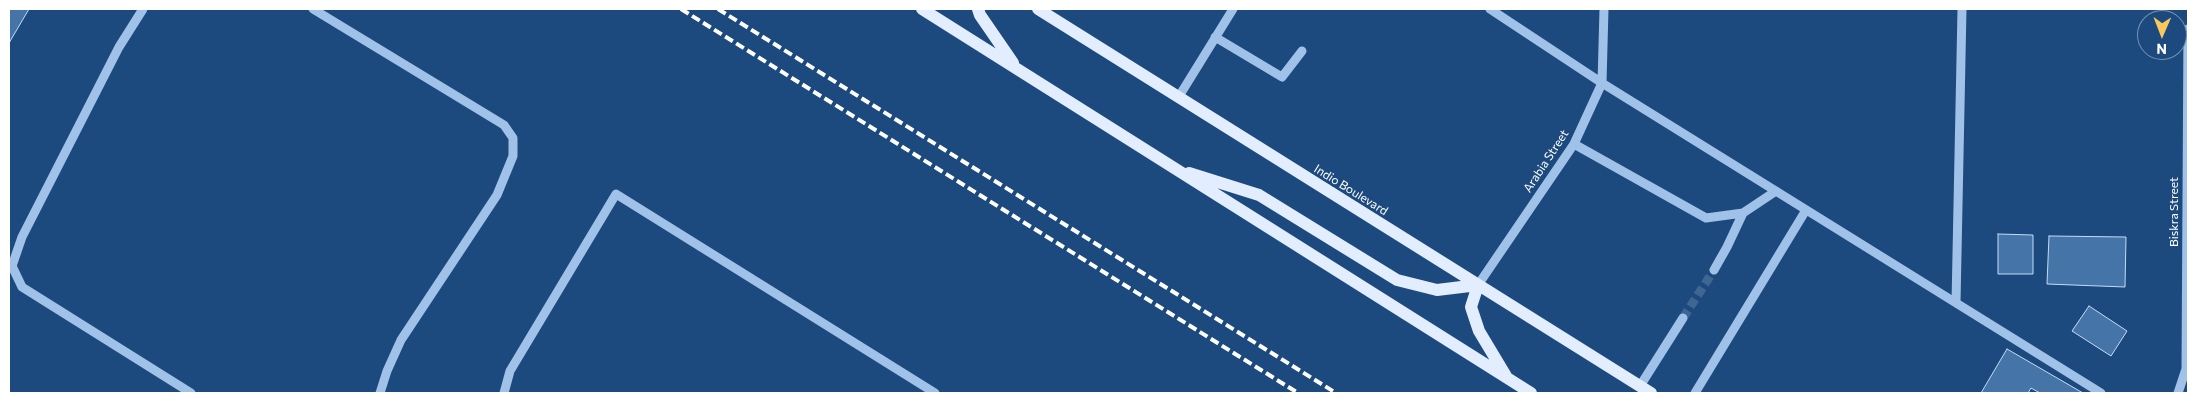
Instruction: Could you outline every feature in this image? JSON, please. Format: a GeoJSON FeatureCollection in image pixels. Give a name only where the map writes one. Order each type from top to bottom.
{"type":"FeatureCollection","features":[{"type":"Feature","properties":{"kind":"main road"},"geometry":{"type":"LineString","coordinates":[[922,9],[1531,393]]}},
{"type":"Feature","properties":{"kind":"main road"},"geometry":{"type":"LineString","coordinates":[[978,9],[980,15],[1018,69]]}},
{"type":"Feature","properties":{"kind":"main road","name":"Indio Boulevard"},"geometry":{"type":"LineString","coordinates":[[1038,9],[1652,393]]}},
{"type":"Feature","properties":{"kind":"main road"},"geometry":{"type":"LineString","coordinates":[[1172,167],[1259,194],[1397,280],[1437,290],[1478,285],[1471,308],[1478,331],[1508,379]]}},
{"type":"Feature","properties":{"kind":"street"},"geometry":{"type":"LineString","coordinates":[[143,9],[119,47],[22,237],[12,266],[22,287],[191,393]]}},
{"type":"Feature","properties":{"kind":"street"},"geometry":{"type":"LineString","coordinates":[[313,9],[504,125],[513,138],[513,156],[497,195],[401,340],[387,371],[380,393]]}},
{"type":"Feature","properties":{"kind":"street"},"geometry":{"type":"LineString","coordinates":[[1178,98],[1233,9]]}},
{"type":"Feature","properties":{"kind":"street"},"geometry":{"type":"LineString","coordinates":[[1490,9],[1602,83],[2101,393]]}},
{"type":"Feature","properties":{"kind":"street","name":"Arabia Street"},"geometry":{"type":"LineString","coordinates":[[1478,285],[1574,144],[1602,83],[1604,9]]}},
{"type":"Feature","properties":{"kind":"street"},"geometry":{"type":"LineString","coordinates":[[1956,303],[1962,9]]}},
{"type":"Feature","properties":{"kind":"street","name":"Biskra Street"},"geometry":{"type":"LineString","coordinates":[[2178,393],[2186,369],[2188,29]]}},
{"type":"Feature","properties":{"kind":"street"},"geometry":{"type":"LineString","coordinates":[[1215,37],[1282,77],[1302,51]]}},
{"type":"Feature","properties":{"kind":"street"},"geometry":{"type":"LineString","coordinates":[[1574,144],[1706,218],[1743,213],[1776,192]]}},
{"type":"Feature","properties":{"kind":"street"},"geometry":{"type":"LineString","coordinates":[[504,393],[510,371],[616,194],[935,393]]}},
{"type":"Feature","properties":{"kind":"street"},"geometry":{"type":"LineString","coordinates":[[1695,393],[1806,210]]}},
{"type":"Feature","properties":{"kind":"street"},"geometry":{"type":"LineString","coordinates":[[1714,270],[1743,213]]}},
{"type":"Feature","properties":{"kind":"street"},"geometry":{"type":"LineString","coordinates":[[1640,386],[1683,318]]}},
{"type":"Feature","properties":{"kind":"building"},"geometry":{"type":"Polygon","coordinates":[[[9,9],[29,9],[9,43],[9,9]]]}},
{"type":"Feature","properties":{"kind":"building"},"geometry":{"type":"Polygon","coordinates":[[[1998,234],[2033,235],[2033,274],[1998,274],[1998,234]]]}},
{"type":"Feature","properties":{"kind":"building"},"geometry":{"type":"Polygon","coordinates":[[[2049,236],[2126,237],[2125,287],[2047,284],[2049,236]]]}},
{"type":"Feature","properties":{"kind":"building"},"geometry":{"type":"Polygon","coordinates":[[[2089,306],[2127,331],[2111,356],[2072,331],[2089,306]]]}},
{"type":"Feature","properties":{"kind":"building"},"geometry":{"type":"Polygon","coordinates":[[[2007,349],[2083,393],[2040,393],[2031,388],[2028,393],[1981,393],[2007,349]]]}},
{"type":"Feature","properties":{"kind":"tunnel"},"geometry":{"type":"LineString","coordinates":[[1683,318],[1714,270]]}},
{"type":"Feature","properties":{"kind":"railway"},"geometry":{"type":"LineString","coordinates":[[681,9],[1298,393]]}},
{"type":"Feature","properties":{"kind":"railway"},"geometry":{"type":"LineString","coordinates":[[718,9],[1336,393]]}}]}
